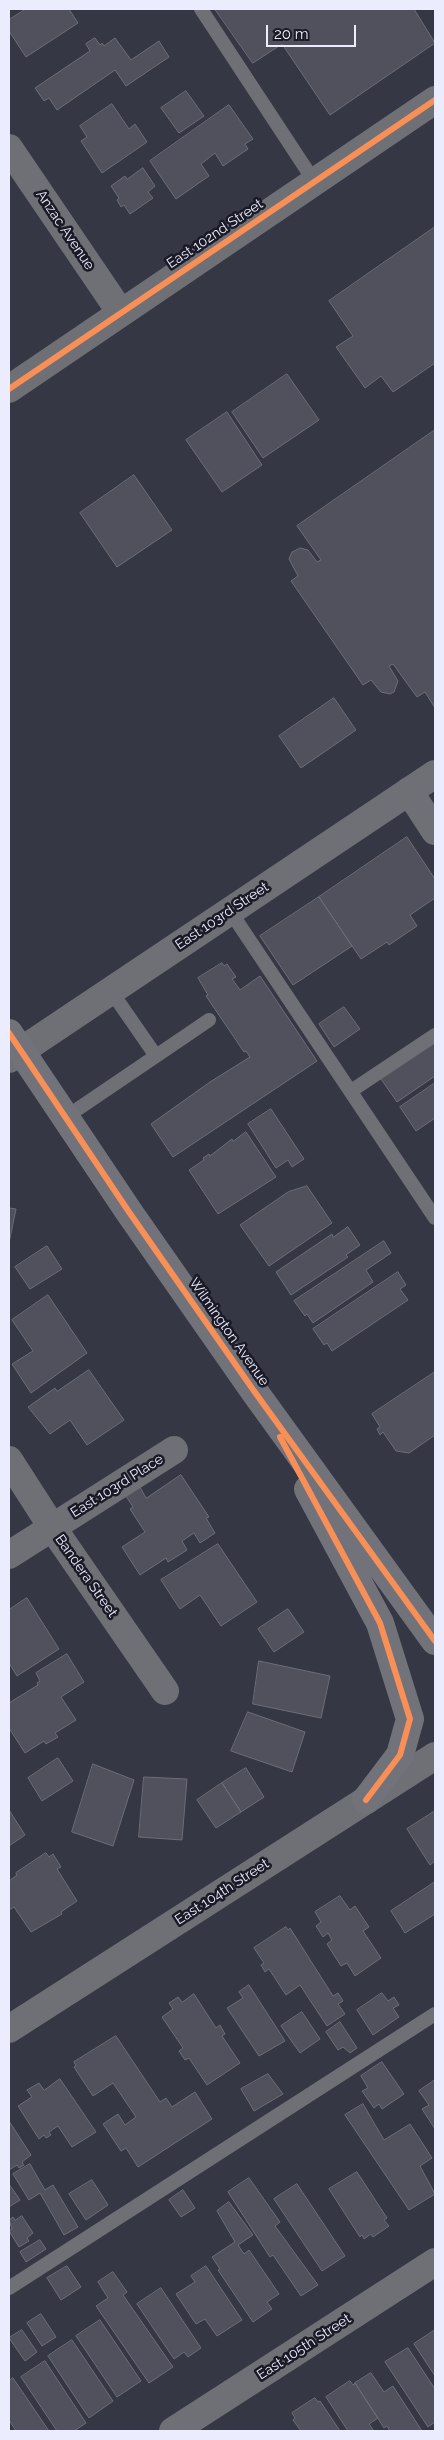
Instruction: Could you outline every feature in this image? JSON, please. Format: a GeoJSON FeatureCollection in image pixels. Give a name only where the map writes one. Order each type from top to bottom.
{"type":"FeatureCollection","features":[{"type":"Feature","properties":{"kind":"main road","name":"Wilmington Avenue"},"geometry":{"type":"LineString","coordinates":[[13,1048],[66,1118],[254,1391],[435,1641]]}},
{"type":"Feature","properties":{"kind":"main road"},"geometry":{"type":"LineString","coordinates":[[254,1391],[380,1623],[410,1719],[400,1755],[366,1800]]}},
{"type":"Feature","properties":{"kind":"street","name":"East 102nd Street"},"geometry":{"type":"LineString","coordinates":[[9,389],[435,100]]}},
{"type":"Feature","properties":{"kind":"street","name":"Anzac Avenue"},"geometry":{"type":"LineString","coordinates":[[9,148],[121,313]]}},
{"type":"Feature","properties":{"kind":"street","name":"East 103rd Street"},"geometry":{"type":"LineString","coordinates":[[13,1048],[110,991],[435,774]]}},
{"type":"Feature","properties":{"kind":"street"},"geometry":{"type":"LineString","coordinates":[[409,791],[435,830]]}},
{"type":"Feature","properties":{"kind":"street","name":"East 103rd Place"},"geometry":{"type":"LineString","coordinates":[[9,1554],[174,1450]]}},
{"type":"Feature","properties":{"kind":"street","name":"Bandera Street"},"geometry":{"type":"LineString","coordinates":[[9,1460],[52,1527],[165,1691]]}},
{"type":"Feature","properties":{"kind":"street","name":"East 104th Street"},"geometry":{"type":"LineString","coordinates":[[9,2029],[435,1756]]}},
{"type":"Feature","properties":{"kind":"street","name":"East 105th Street"},"geometry":{"type":"LineString","coordinates":[[173,2431],[435,2262]]}},
{"type":"Feature","properties":{"kind":"lane"},"geometry":{"type":"LineString","coordinates":[[201,9],[314,181]]}},
{"type":"Feature","properties":{"kind":"lane"},"geometry":{"type":"LineString","coordinates":[[230,911],[435,1218]]}},
{"type":"Feature","properties":{"kind":"lane"},"geometry":{"type":"LineString","coordinates":[[110,991],[156,1056]]}},
{"type":"Feature","properties":{"kind":"lane"},"geometry":{"type":"LineString","coordinates":[[66,1118],[209,1020]]}},
{"type":"Feature","properties":{"kind":"lane"},"geometry":{"type":"LineString","coordinates":[[351,1091],[435,1035]]}},
{"type":"Feature","properties":{"kind":"lane"},"geometry":{"type":"LineString","coordinates":[[9,2288],[435,2014]]}},
{"type":"Feature","properties":{"kind":"building"},"geometry":{"type":"Polygon","coordinates":[[[26,9],[69,9],[78,23],[26,57],[9,31],[9,20],[26,9]]]}},
{"type":"Feature","properties":{"kind":"building"},"geometry":{"type":"Polygon","coordinates":[[[215,9],[414,9],[435,43],[330,115],[282,44],[253,63],[215,9]]]}},
{"type":"Feature","properties":{"kind":"building"},"geometry":{"type":"Polygon","coordinates":[[[95,38],[100,45],[102,43],[104,46],[115,38],[131,60],[159,41],[169,57],[126,86],[115,70],[57,110],[49,98],[44,101],[35,88],[90,51],[86,44],[95,38]]]}},
{"type":"Feature","properties":{"kind":"building"},"geometry":{"type":"Polygon","coordinates":[[[186,91],[204,116],[179,133],[161,108],[186,91]]]}},
{"type":"Feature","properties":{"kind":"building"},"geometry":{"type":"Polygon","coordinates":[[[112,104],[129,129],[135,124],[147,142],[102,173],[81,141],[87,137],[80,126],[112,104]]]}},
{"type":"Feature","properties":{"kind":"building"},"geometry":{"type":"Polygon","coordinates":[[[229,105],[253,139],[245,144],[248,149],[223,166],[215,153],[201,164],[209,176],[176,199],[150,161],[229,105]]]}},
{"type":"Feature","properties":{"kind":"building"},"geometry":{"type":"Polygon","coordinates":[[[143,168],[155,186],[148,192],[153,198],[130,214],[124,205],[121,207],[117,200],[119,198],[111,186],[125,176],[127,179],[143,168]]]}},
{"type":"Feature","properties":{"kind":"building"},"geometry":{"type":"Polygon","coordinates":[[[435,227],[435,363],[393,392],[381,376],[365,388],[336,347],[353,336],[329,301],[435,227]]]}},
{"type":"Feature","properties":{"kind":"building"},"geometry":{"type":"Polygon","coordinates":[[[287,374],[319,420],[263,458],[232,412],[287,374]]]}},
{"type":"Feature","properties":{"kind":"building"},"geometry":{"type":"Polygon","coordinates":[[[227,412],[262,465],[222,492],[186,440],[227,412]]]}},
{"type":"Feature","properties":{"kind":"building"},"geometry":{"type":"Polygon","coordinates":[[[435,430],[435,708],[425,692],[417,697],[393,664],[389,666],[398,681],[394,692],[390,694],[381,692],[371,680],[363,685],[291,581],[298,576],[289,559],[292,552],[300,548],[308,550],[317,562],[321,560],[297,526],[435,430]]]}},
{"type":"Feature","properties":{"kind":"building"},"geometry":{"type":"Polygon","coordinates":[[[134,475],[172,530],[117,567],[80,513],[134,475]]]}},
{"type":"Feature","properties":{"kind":"building"},"geometry":{"type":"Polygon","coordinates":[[[334,698],[356,730],[301,768],[279,736],[334,698]]]}},
{"type":"Feature","properties":{"kind":"building"},"geometry":{"type":"Polygon","coordinates":[[[407,837],[435,879],[435,898],[410,915],[417,926],[389,945],[387,942],[361,959],[319,897],[407,837]]]}},
{"type":"Feature","properties":{"kind":"building"},"geometry":{"type":"Polygon","coordinates":[[[319,897],[352,946],[293,985],[260,936],[319,897]]]}},
{"type":"Feature","properties":{"kind":"building"},"geometry":{"type":"Polygon","coordinates":[[[222,963],[224,966],[227,964],[236,977],[232,979],[240,990],[260,976],[317,1061],[173,1157],[151,1124],[210,1082],[250,1057],[246,1051],[244,1052],[206,996],[208,995],[198,978],[222,963]]]}},
{"type":"Feature","properties":{"kind":"building"},"geometry":{"type":"Polygon","coordinates":[[[344,1007],[360,1029],[334,1047],[319,1024],[344,1007]]]}},
{"type":"Feature","properties":{"kind":"building"},"geometry":{"type":"Polygon","coordinates":[[[435,1043],[435,1076],[397,1102],[381,1079],[435,1043]]]}},
{"type":"Feature","properties":{"kind":"building"},"geometry":{"type":"Polygon","coordinates":[[[435,1083],[435,1118],[416,1131],[400,1107],[435,1083]]]}},
{"type":"Feature","properties":{"kind":"building"},"geometry":{"type":"Polygon","coordinates":[[[271,1109],[304,1159],[292,1167],[288,1160],[276,1168],[248,1124],[271,1109]]]}},
{"type":"Feature","properties":{"kind":"building"},"geometry":{"type":"Polygon","coordinates":[[[246,1132],[276,1177],[218,1214],[189,1170],[204,1160],[203,1158],[209,1154],[210,1156],[232,1139],[233,1141],[246,1132]]]}},
{"type":"Feature","properties":{"kind":"building"},"geometry":{"type":"Polygon","coordinates":[[[307,1186],[332,1223],[269,1266],[240,1225],[288,1192],[307,1186]]]}},
{"type":"Feature","properties":{"kind":"building"},"geometry":{"type":"Polygon","coordinates":[[[9,1208],[16,1209],[9,1243],[9,1208]]]}},
{"type":"Feature","properties":{"kind":"building"},"geometry":{"type":"Polygon","coordinates":[[[348,1227],[360,1245],[346,1255],[348,1257],[291,1295],[276,1272],[332,1234],[333,1237],[348,1227]]]}},
{"type":"Feature","properties":{"kind":"building"},"geometry":{"type":"Polygon","coordinates":[[[384,1241],[391,1253],[366,1270],[373,1282],[313,1323],[307,1314],[305,1316],[294,1301],[384,1241]]]}},
{"type":"Feature","properties":{"kind":"building"},"geometry":{"type":"Polygon","coordinates":[[[47,1246],[62,1269],[30,1289],[15,1267],[47,1246]]]}},
{"type":"Feature","properties":{"kind":"building"},"geometry":{"type":"Polygon","coordinates":[[[398,1272],[406,1285],[400,1289],[408,1300],[332,1351],[327,1343],[324,1345],[313,1329],[398,1272]]]}},
{"type":"Feature","properties":{"kind":"building"},"geometry":{"type":"Polygon","coordinates":[[[48,1295],[87,1353],[31,1393],[12,1364],[33,1351],[12,1320],[48,1295]]]}},
{"type":"Feature","properties":{"kind":"building"},"geometry":{"type":"Polygon","coordinates":[[[89,1370],[124,1420],[87,1445],[70,1420],[50,1434],[28,1407],[55,1388],[57,1391],[89,1370]]]}},
{"type":"Feature","properties":{"kind":"building"},"geometry":{"type":"Polygon","coordinates":[[[435,1372],[435,1435],[409,1453],[396,1451],[383,1432],[380,1435],[377,1429],[380,1427],[372,1414],[435,1372]]]}},
{"type":"Feature","properties":{"kind":"building"},"geometry":{"type":"Polygon","coordinates":[[[181,1475],[209,1517],[206,1518],[215,1533],[200,1543],[194,1533],[182,1541],[187,1550],[168,1562],[166,1558],[140,1575],[122,1547],[145,1532],[130,1509],[133,1507],[126,1496],[140,1487],[146,1498],[181,1475]]]}},
{"type":"Feature","properties":{"kind":"building"},"geometry":{"type":"Polygon","coordinates":[[[218,1544],[257,1602],[221,1626],[200,1595],[180,1609],[161,1580],[218,1544]]]}},
{"type":"Feature","properties":{"kind":"building"},"geometry":{"type":"Polygon","coordinates":[[[27,1598],[59,1649],[17,1676],[9,1663],[9,1610],[27,1598]]]}},
{"type":"Feature","properties":{"kind":"building"},"geometry":{"type":"Polygon","coordinates":[[[288,1609],[304,1632],[274,1652],[258,1629],[288,1609]]]}},
{"type":"Feature","properties":{"kind":"building"},"geometry":{"type":"Polygon","coordinates":[[[67,1654],[84,1682],[61,1697],[76,1720],[55,1733],[58,1737],[46,1744],[44,1741],[25,1753],[9,1728],[9,1703],[38,1685],[37,1683],[40,1681],[36,1673],[67,1654]]]}},
{"type":"Feature","properties":{"kind":"building"},"geometry":{"type":"Polygon","coordinates":[[[259,1661],[330,1676],[321,1718],[253,1704],[259,1661]]]}},
{"type":"Feature","properties":{"kind":"building"},"geometry":{"type":"Polygon","coordinates":[[[248,1712],[305,1732],[292,1772],[231,1751],[248,1712]]]}},
{"type":"Feature","properties":{"kind":"building"},"geometry":{"type":"Polygon","coordinates":[[[58,1758],[73,1781],[42,1801],[28,1778],[58,1758]]]}},
{"type":"Feature","properties":{"kind":"building"},"geometry":{"type":"Polygon","coordinates":[[[93,1764],[134,1780],[113,1846],[72,1832],[93,1764]]]}},
{"type":"Feature","properties":{"kind":"building"},"geometry":{"type":"Polygon","coordinates":[[[246,1768],[264,1797],[241,1812],[222,1783],[246,1768]]]}},
{"type":"Feature","properties":{"kind":"building"},"geometry":{"type":"Polygon","coordinates":[[[144,1777],[187,1779],[182,1840],[139,1837],[144,1777]]]}},
{"type":"Feature","properties":{"kind":"building"},"geometry":{"type":"Polygon","coordinates":[[[222,1783],[241,1812],[216,1828],[197,1800],[222,1783]]]}},
{"type":"Feature","properties":{"kind":"building"},"geometry":{"type":"Polygon","coordinates":[[[9,1810],[25,1835],[9,1846],[9,1810]]]}},
{"type":"Feature","properties":{"kind":"building"},"geometry":{"type":"Polygon","coordinates":[[[435,1811],[435,1861],[430,1865],[407,1829],[435,1811]]]}},
{"type":"Feature","properties":{"kind":"building"},"geometry":{"type":"Polygon","coordinates":[[[46,1853],[49,1857],[53,1854],[61,1867],[57,1869],[77,1901],[61,1912],[62,1914],[31,1932],[14,1907],[9,1910],[9,1881],[17,1875],[16,1873],[46,1853]]]}},
{"type":"Feature","properties":{"kind":"building"},"geometry":{"type":"Polygon","coordinates":[[[435,1882],[435,1914],[405,1933],[391,1911],[435,1882]]]}},
{"type":"Feature","properties":{"kind":"building"},"geometry":{"type":"Polygon","coordinates":[[[340,1896],[350,1910],[355,1906],[369,1927],[363,1931],[381,1958],[355,1976],[347,1963],[341,1966],[327,1944],[332,1940],[328,1933],[323,1937],[316,1926],[321,1922],[315,1912],[340,1896]]]}},
{"type":"Feature","properties":{"kind":"building"},"geometry":{"type":"Polygon","coordinates":[[[286,1927],[288,1930],[290,1928],[333,1996],[338,1993],[343,2001],[338,2004],[345,2014],[327,2026],[300,1985],[286,1995],[269,1969],[265,1972],[261,1965],[264,1963],[254,1948],[286,1927]]]}},
{"type":"Feature","properties":{"kind":"building"},"geometry":{"type":"Polygon","coordinates":[[[249,1985],[285,2041],[259,2056],[227,2008],[243,1998],[239,1992],[249,1985]]]}},
{"type":"Feature","properties":{"kind":"building"},"geometry":{"type":"Polygon","coordinates":[[[382,1993],[388,2001],[394,1997],[399,2005],[393,2008],[399,2017],[373,2035],[357,2010],[382,1993]]]}},
{"type":"Feature","properties":{"kind":"building"},"geometry":{"type":"Polygon","coordinates":[[[194,1994],[216,2028],[220,2025],[225,2034],[222,2036],[240,2063],[207,2085],[189,2058],[185,2060],[179,2051],[183,2048],[162,2017],[173,2009],[169,2003],[178,1997],[182,2002],[194,1994]]]}},
{"type":"Feature","properties":{"kind":"building"},"geometry":{"type":"Polygon","coordinates":[[[302,2012],[320,2039],[300,2053],[281,2026],[302,2012]]]}},
{"type":"Feature","properties":{"kind":"building"},"geometry":{"type":"Polygon","coordinates":[[[340,2022],[357,2048],[350,2053],[343,2047],[338,2050],[326,2032],[340,2022]]]}},
{"type":"Feature","properties":{"kind":"building"},"geometry":{"type":"Polygon","coordinates":[[[116,2036],[160,2102],[166,2098],[172,2107],[195,2092],[212,2119],[138,2167],[126,2148],[121,2151],[103,2124],[118,2114],[125,2125],[136,2117],[113,2083],[93,2096],[74,2067],[76,2066],[74,2062],[116,2036]]]}},
{"type":"Feature","properties":{"kind":"building"},"geometry":{"type":"Polygon","coordinates":[[[382,2062],[404,2094],[382,2109],[379,2104],[374,2108],[362,2091],[368,2088],[361,2076],[382,2062]]]}},
{"type":"Feature","properties":{"kind":"building"},"geometry":{"type":"Polygon","coordinates":[[[268,2074],[283,2094],[254,2111],[241,2089],[268,2074]]]}},
{"type":"Feature","properties":{"kind":"building"},"geometry":{"type":"Polygon","coordinates":[[[60,2079],[96,2132],[72,2147],[58,2126],[49,2132],[51,2135],[46,2138],[44,2135],[39,2139],[18,2106],[32,2097],[27,2090],[39,2083],[44,2090],[60,2079]]]}},
{"type":"Feature","properties":{"kind":"building"},"geometry":{"type":"Polygon","coordinates":[[[435,2080],[435,2129],[422,2109],[429,2105],[419,2091],[435,2080]]]}},
{"type":"Feature","properties":{"kind":"building"},"geometry":{"type":"Polygon","coordinates":[[[363,2104],[384,2140],[410,2124],[432,2158],[420,2166],[435,2194],[409,2210],[345,2115],[363,2104]]]}},
{"type":"Feature","properties":{"kind":"building"},"geometry":{"type":"Polygon","coordinates":[[[9,2121],[31,2155],[22,2162],[24,2165],[19,2168],[17,2165],[9,2170],[9,2121]]]}},
{"type":"Feature","properties":{"kind":"building"},"geometry":{"type":"Polygon","coordinates":[[[30,2164],[45,2190],[53,2185],[78,2227],[64,2235],[40,2193],[29,2200],[13,2174],[30,2164]]]}},
{"type":"Feature","properties":{"kind":"building"},"geometry":{"type":"Polygon","coordinates":[[[357,2172],[387,2218],[384,2220],[389,2226],[373,2237],[371,2234],[364,2239],[362,2235],[360,2237],[329,2189],[357,2172]]]}},
{"type":"Feature","properties":{"kind":"building"},"geometry":{"type":"Polygon","coordinates":[[[249,2178],[280,2222],[275,2226],[318,2285],[301,2296],[273,2255],[270,2257],[228,2192],[249,2178]]]}},
{"type":"Feature","properties":{"kind":"building"},"geometry":{"type":"Polygon","coordinates":[[[92,2180],[108,2205],[86,2220],[69,2194],[92,2180]]]}},
{"type":"Feature","properties":{"kind":"building"},"geometry":{"type":"Polygon","coordinates":[[[9,2184],[20,2200],[9,2207],[9,2184]]]}},
{"type":"Feature","properties":{"kind":"building"},"geometry":{"type":"Polygon","coordinates":[[[297,2184],[345,2256],[322,2271],[274,2199],[297,2184]]]}},
{"type":"Feature","properties":{"kind":"building"},"geometry":{"type":"Polygon","coordinates":[[[183,2190],[195,2208],[181,2217],[169,2200],[183,2190]]]}},
{"type":"Feature","properties":{"kind":"building"},"geometry":{"type":"Polygon","coordinates":[[[229,2202],[253,2235],[238,2245],[244,2254],[249,2250],[279,2294],[267,2302],[272,2309],[253,2322],[218,2270],[220,2269],[212,2257],[235,2242],[217,2211],[229,2202]]]}},
{"type":"Feature","properties":{"kind":"building"},"geometry":{"type":"Polygon","coordinates":[[[22,2216],[33,2233],[27,2238],[29,2241],[19,2247],[9,2231],[12,2229],[9,2220],[13,2217],[15,2220],[22,2216]]]}},
{"type":"Feature","properties":{"kind":"building"},"geometry":{"type":"Polygon","coordinates":[[[40,2240],[46,2249],[26,2262],[20,2252],[40,2240]]]}},
{"type":"Feature","properties":{"kind":"building"},"geometry":{"type":"Polygon","coordinates":[[[67,2266],[81,2287],[61,2300],[47,2278],[67,2266]]]}},
{"type":"Feature","properties":{"kind":"building"},"geometry":{"type":"Polygon","coordinates":[[[206,2266],[242,2320],[217,2336],[205,2319],[196,2324],[176,2294],[195,2282],[191,2276],[206,2266]]]}},
{"type":"Feature","properties":{"kind":"building"},"geometry":{"type":"Polygon","coordinates":[[[113,2272],[127,2292],[123,2295],[173,2367],[149,2383],[96,2306],[108,2298],[98,2282],[113,2272]]]}},
{"type":"Feature","properties":{"kind":"building"},"geometry":{"type":"Polygon","coordinates":[[[161,2288],[201,2348],[188,2357],[184,2352],[174,2359],[137,2304],[161,2288]]]}},
{"type":"Feature","properties":{"kind":"building"},"geometry":{"type":"Polygon","coordinates":[[[41,2314],[56,2337],[42,2346],[27,2323],[41,2314]]]}},
{"type":"Feature","properties":{"kind":"building"},"geometry":{"type":"Polygon","coordinates":[[[100,2320],[141,2381],[117,2397],[76,2336],[100,2320]]]}},
{"type":"Feature","properties":{"kind":"building"},"geometry":{"type":"Polygon","coordinates":[[[22,2330],[37,2352],[25,2361],[9,2338],[22,2330]]]}},
{"type":"Feature","properties":{"kind":"building"},"geometry":{"type":"Polygon","coordinates":[[[435,2330],[435,2376],[414,2344],[435,2330]]]}},
{"type":"Feature","properties":{"kind":"building"},"geometry":{"type":"Polygon","coordinates":[[[72,2340],[113,2401],[89,2418],[48,2356],[72,2340]]]}},
{"type":"Feature","properties":{"kind":"building"},"geometry":{"type":"Polygon","coordinates":[[[408,2348],[435,2389],[435,2422],[428,2427],[385,2362],[408,2348]]]}},
{"type":"Feature","properties":{"kind":"building"},"geometry":{"type":"Polygon","coordinates":[[[45,2361],[86,2423],[74,2431],[57,2431],[21,2377],[45,2361]]]}},
{"type":"Feature","properties":{"kind":"building"},"geometry":{"type":"Polygon","coordinates":[[[371,2373],[384,2392],[393,2386],[422,2431],[390,2431],[387,2426],[384,2428],[355,2383],[371,2373]]]}},
{"type":"Feature","properties":{"kind":"building"},"geometry":{"type":"Polygon","coordinates":[[[13,2378],[49,2431],[16,2431],[9,2420],[9,2381],[13,2378]]]}},
{"type":"Feature","properties":{"kind":"building"},"geometry":{"type":"Polygon","coordinates":[[[350,2381],[353,2385],[355,2383],[378,2418],[369,2424],[374,2431],[348,2431],[326,2397],[350,2381]]]}},
{"type":"Feature","properties":{"kind":"building"},"geometry":{"type":"Polygon","coordinates":[[[315,2398],[318,2402],[320,2401],[340,2431],[301,2431],[293,2420],[295,2418],[292,2413],[315,2398]]]}},
{"type":"Feature","properties":{"kind":"cycle path"},"geometry":{"type":"LineString","coordinates":[[9,389],[435,100]]}},
{"type":"Feature","properties":{"kind":"cycle path"},"geometry":{"type":"LineString","coordinates":[[9,1033],[129,1212],[254,1391],[435,1641]]}},
{"type":"Feature","properties":{"kind":"cycle path"},"geometry":{"type":"LineString","coordinates":[[280,1437],[380,1623],[410,1719],[400,1755],[366,1800]]}}]}
